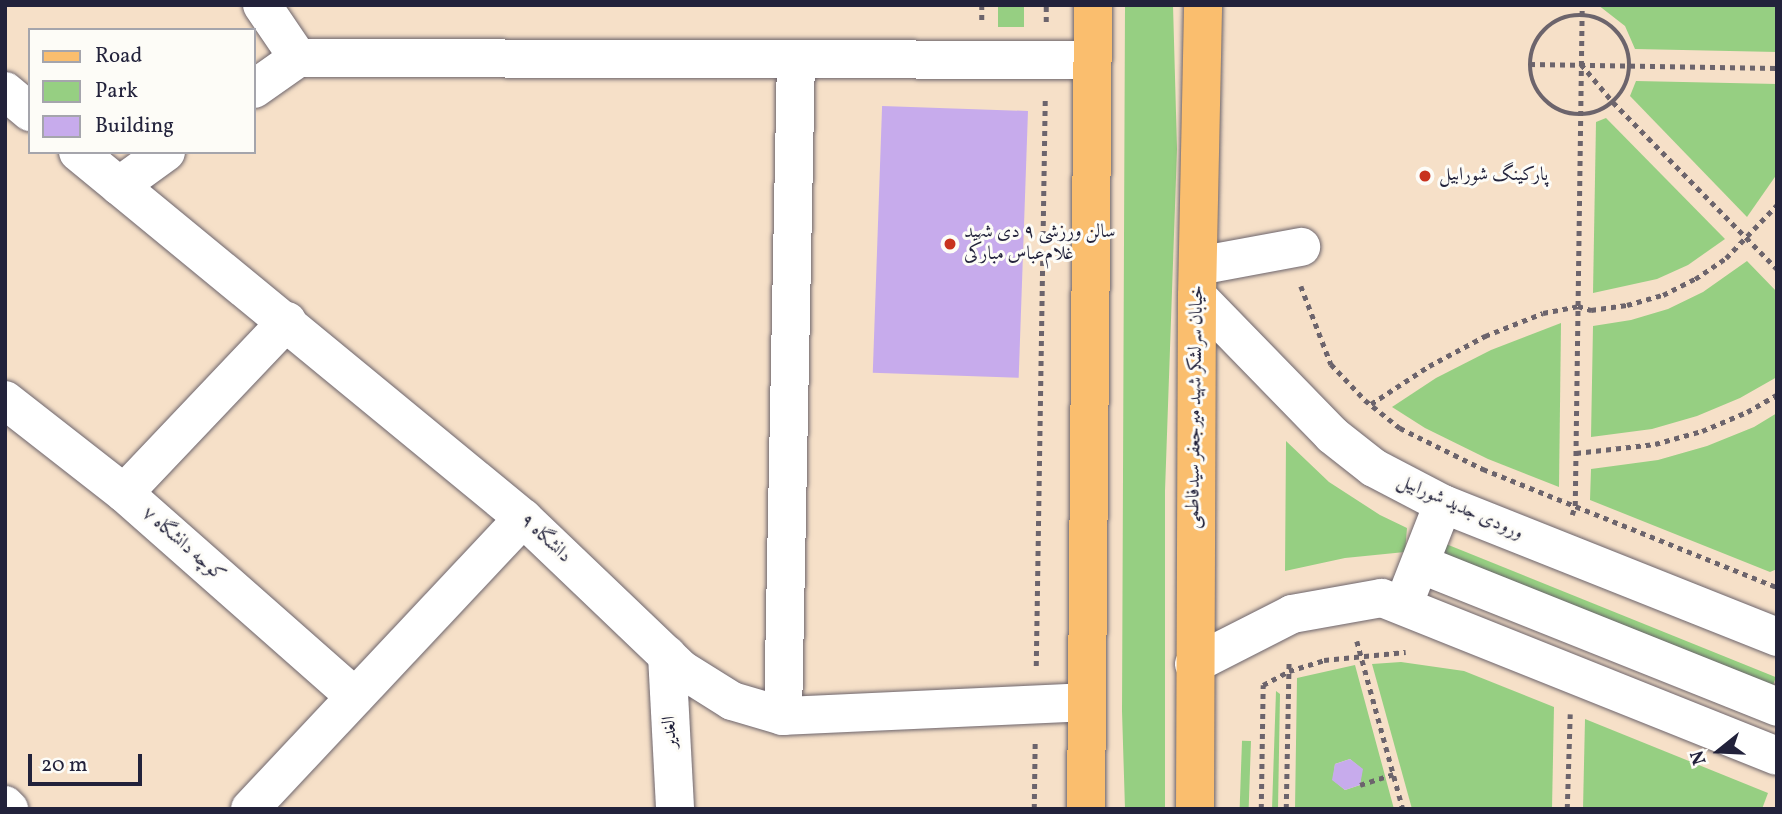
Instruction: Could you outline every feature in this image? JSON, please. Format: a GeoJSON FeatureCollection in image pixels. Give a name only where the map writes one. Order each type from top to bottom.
{"type":"FeatureCollection","features":[{"type":"Feature","properties":{"kind":"main road"},"geometry":{"type":"LineString","coordinates":[[1086,809],[1093,5]]}},
{"type":"Feature","properties":{"kind":"main road","name":"خیابان سرلشکر شهید میرجعفر سیدفاطمی"},"geometry":{"type":"LineString","coordinates":[[1195,809],[1194,664],[1203,5]]}},
{"type":"Feature","properties":{"kind":"street"},"geometry":{"type":"LineString","coordinates":[[262,5],[298,58]]}},
{"type":"Feature","properties":{"kind":"street"},"geometry":{"type":"LineString","coordinates":[[256,88],[298,58],[1093,60]]}},
{"type":"Feature","properties":{"kind":"street"},"geometry":{"type":"LineString","coordinates":[[783,716],[796,59]]}},
{"type":"Feature","properties":{"kind":"street"},"geometry":{"type":"LineString","coordinates":[[5,91],[28,109]]}},
{"type":"Feature","properties":{"kind":"street","name":"دانشگاه ۹"},"geometry":{"type":"LineString","coordinates":[[80,154],[288,321],[523,518],[681,669],[732,701],[783,716],[1087,702]]}},
{"type":"Feature","properties":{"kind":"street"},"geometry":{"type":"LineString","coordinates":[[118,186],[163,154]]}},
{"type":"Feature","properties":{"kind":"street"},"geometry":{"type":"LineString","coordinates":[[1198,281],[1294,248]]}},
{"type":"Feature","properties":{"kind":"street","name":"ورودی جدید شورابیل"},"geometry":{"type":"LineString","coordinates":[[1198,281],[1353,453],[1397,482],[1443,504],[1777,638]]}},
{"type":"Feature","properties":{"kind":"street"},"geometry":{"type":"LineString","coordinates":[[124,493],[288,321]]}},
{"type":"Feature","properties":{"kind":"street","name":"کوچه دانشگاه ۷"},"geometry":{"type":"LineString","coordinates":[[5,400],[124,493],[355,697]]}},
{"type":"Feature","properties":{"kind":"street"},"geometry":{"type":"LineString","coordinates":[[1403,607],[1443,504]]}},
{"type":"Feature","properties":{"kind":"street"},"geometry":{"type":"LineString","coordinates":[[250,809],[523,518]]}},
{"type":"Feature","properties":{"kind":"street"},"geometry":{"type":"LineString","coordinates":[[1194,664],[1292,614],[1382,598],[1522,654],[1569,687],[1613,690],[1764,751],[1772,705],[1420,564]]}},
{"type":"Feature","properties":{"kind":"street"},"geometry":{"type":"LineString","coordinates":[[1478,636],[1494,594]]}},
{"type":"Feature","properties":{"kind":"street"},"geometry":{"type":"LineString","coordinates":[[1522,654],[1539,612]]}},
{"type":"Feature","properties":{"kind":"street"},"geometry":{"type":"LineString","coordinates":[[1569,687],[1584,630]]}},
{"type":"Feature","properties":{"kind":"street"},"geometry":{"type":"LineString","coordinates":[[1613,690],[1630,648]]}},
{"type":"Feature","properties":{"kind":"street","name":"الغدیر"},"geometry":{"type":"LineString","coordinates":[[667,655],[675,809]]}},
{"type":"Feature","properties":{"kind":"street"},"geometry":{"type":"LineString","coordinates":[[1660,709],[1677,667]]}},
{"type":"Feature","properties":{"kind":"street"},"geometry":{"type":"LineString","coordinates":[[1706,727],[1723,685]]}},
{"type":"Feature","properties":{"kind":"street"},"geometry":{"type":"LineString","coordinates":[[5,805],[9,809]]}},
{"type":"Feature","properties":{"kind":"path"},"geometry":{"type":"LineString","coordinates":[[1034,809],[1046,5]]}},
{"type":"Feature","properties":{"kind":"path"},"geometry":{"type":"LineString","coordinates":[[1559,550],[1575,506],[1582,5]]}},
{"type":"Feature","properties":{"kind":"path"},"geometry":{"type":"LineString","coordinates":[[1582,15],[1597,17],[1611,24],[1628,50],[1631,65],[1626,86],[1614,102],[1598,112],[1580,115],[1551,105],[1536,86],[1530,64],[1541,34],[1552,23],[1566,16],[1582,15]]}},
{"type":"Feature","properties":{"kind":"path"},"geometry":{"type":"LineString","coordinates":[[1530,64],[1777,68]]}},
{"type":"Feature","properties":{"kind":"path"},"geometry":{"type":"LineString","coordinates":[[1581,64],[1614,102],[1777,269]]}},
{"type":"Feature","properties":{"kind":"path"},"geometry":{"type":"LineString","coordinates":[[1371,404],[1429,366],[1485,336],[1543,313],[1578,306],[1591,310],[1627,305],[1662,295],[1726,258],[1777,205]]}},
{"type":"Feature","properties":{"kind":"path"},"geometry":{"type":"LineString","coordinates":[[1294,248],[1331,364],[1371,404],[1420,439],[1483,469],[1777,587]]}},
{"type":"Feature","properties":{"kind":"path"},"geometry":{"type":"LineString","coordinates":[[1576,453],[1655,444],[1702,432],[1777,395]]}},
{"type":"Feature","properties":{"kind":"path"},"geometry":{"type":"LineString","coordinates":[[1358,645],[1403,809]]}},
{"type":"Feature","properties":{"kind":"path"},"geometry":{"type":"LineString","coordinates":[[1286,809],[1288,661]]}},
{"type":"Feature","properties":{"kind":"path"},"geometry":{"type":"LineString","coordinates":[[1261,809],[1263,685],[1289,671]]}},
{"type":"Feature","properties":{"kind":"path"},"geometry":{"type":"LineString","coordinates":[[1567,809],[1569,687]]}},
{"type":"Feature","properties":{"kind":"path"},"geometry":{"type":"LineString","coordinates":[[1360,785],[1394,774]]}},
{"type":"Feature","properties":{"kind":"green space"},"geometry":{"type":"Polygon","coordinates":[[[998,5],[1024,5],[1024,27],[998,27],[998,5]]]}},
{"type":"Feature","properties":{"kind":"green space"},"geometry":{"type":"Polygon","coordinates":[[[1125,5],[1173,5],[1177,149],[1165,491],[1165,809],[1125,809],[1122,711],[1125,5]]]}},
{"type":"Feature","properties":{"kind":"green space"},"geometry":{"type":"Polygon","coordinates":[[[1598,5],[1777,5],[1777,52],[1635,49],[1625,26],[1598,5]]]}},
{"type":"Feature","properties":{"kind":"green space"},"geometry":{"type":"Polygon","coordinates":[[[1636,81],[1777,84],[1777,174],[1747,217],[1630,96],[1636,81]]]}},
{"type":"Feature","properties":{"kind":"green space"},"geometry":{"type":"Polygon","coordinates":[[[1606,118],[1725,239],[1688,265],[1657,279],[1593,293],[1596,122],[1606,118]]]}},
{"type":"Feature","properties":{"kind":"green space"},"geometry":{"type":"Polygon","coordinates":[[[1747,261],[1777,292],[1777,377],[1740,398],[1697,416],[1652,429],[1591,437],[1593,326],[1631,320],[1668,309],[1703,292],[1747,261]]]}},
{"type":"Feature","properties":{"kind":"green space"},"geometry":{"type":"Polygon","coordinates":[[[1561,323],[1559,487],[1488,459],[1425,428],[1392,407],[1436,378],[1491,350],[1561,323]]]}},
{"type":"Feature","properties":{"kind":"green space"},"geometry":{"type":"Polygon","coordinates":[[[1777,413],[1777,569],[1770,572],[1590,500],[1591,469],[1658,460],[1707,446],[1754,427],[1777,413]]]}},
{"type":"Feature","properties":{"kind":"green space"},"geometry":{"type":"Polygon","coordinates":[[[1286,441],[1329,482],[1380,515],[1407,528],[1405,552],[1345,558],[1285,571],[1286,441]]]}},
{"type":"Feature","properties":{"kind":"green space"},"geometry":{"type":"Polygon","coordinates":[[[1446,544],[1776,677],[1772,688],[1442,554],[1446,544]]]}},
{"type":"Feature","properties":{"kind":"green space"},"geometry":{"type":"Polygon","coordinates":[[[1401,662],[1464,671],[1554,707],[1552,809],[1412,809],[1372,664],[1401,662]]]}},
{"type":"Feature","properties":{"kind":"green space"},"geometry":{"type":"Polygon","coordinates":[[[1355,665],[1394,809],[1295,809],[1297,678],[1355,665]],[[1350,759],[1335,764],[1333,780],[1345,790],[1360,785],[1362,769],[1350,759]]]}},
{"type":"Feature","properties":{"kind":"green space"},"geometry":{"type":"Polygon","coordinates":[[[1276,691],[1280,694],[1278,809],[1272,809],[1276,691]]]}},
{"type":"Feature","properties":{"kind":"green space"},"geometry":{"type":"Polygon","coordinates":[[[1585,719],[1768,793],[1762,809],[1583,809],[1585,719]]]}},
{"type":"Feature","properties":{"kind":"green space"},"geometry":{"type":"Polygon","coordinates":[[[1242,741],[1251,741],[1249,809],[1240,809],[1242,741]]]}},
{"type":"Feature","properties":{"kind":"building","name":"سالن ورزشی ۹ دی شهید غلام‌عباس مبارکی"},"geometry":{"type":"Polygon","coordinates":[[[882,106],[1028,111],[1019,378],[873,373],[882,106]]]}},
{"type":"Feature","properties":{"kind":"building"},"geometry":{"type":"Polygon","coordinates":[[[1350,759],[1363,769],[1360,785],[1345,790],[1332,780],[1335,764],[1350,759]]]}},
{"type":"Feature","properties":{"kind":"place","name":"پارکینگ شورابیل"},"geometry":{"type":"Point","coordinates":[1425,176]}},
{"type":"Feature","properties":{"kind":"place","name":"سالن ورزشی ۹ دی شهید غلام‌عباس مبارکی"},"geometry":{"type":"Point","coordinates":[950,244]}}]}
